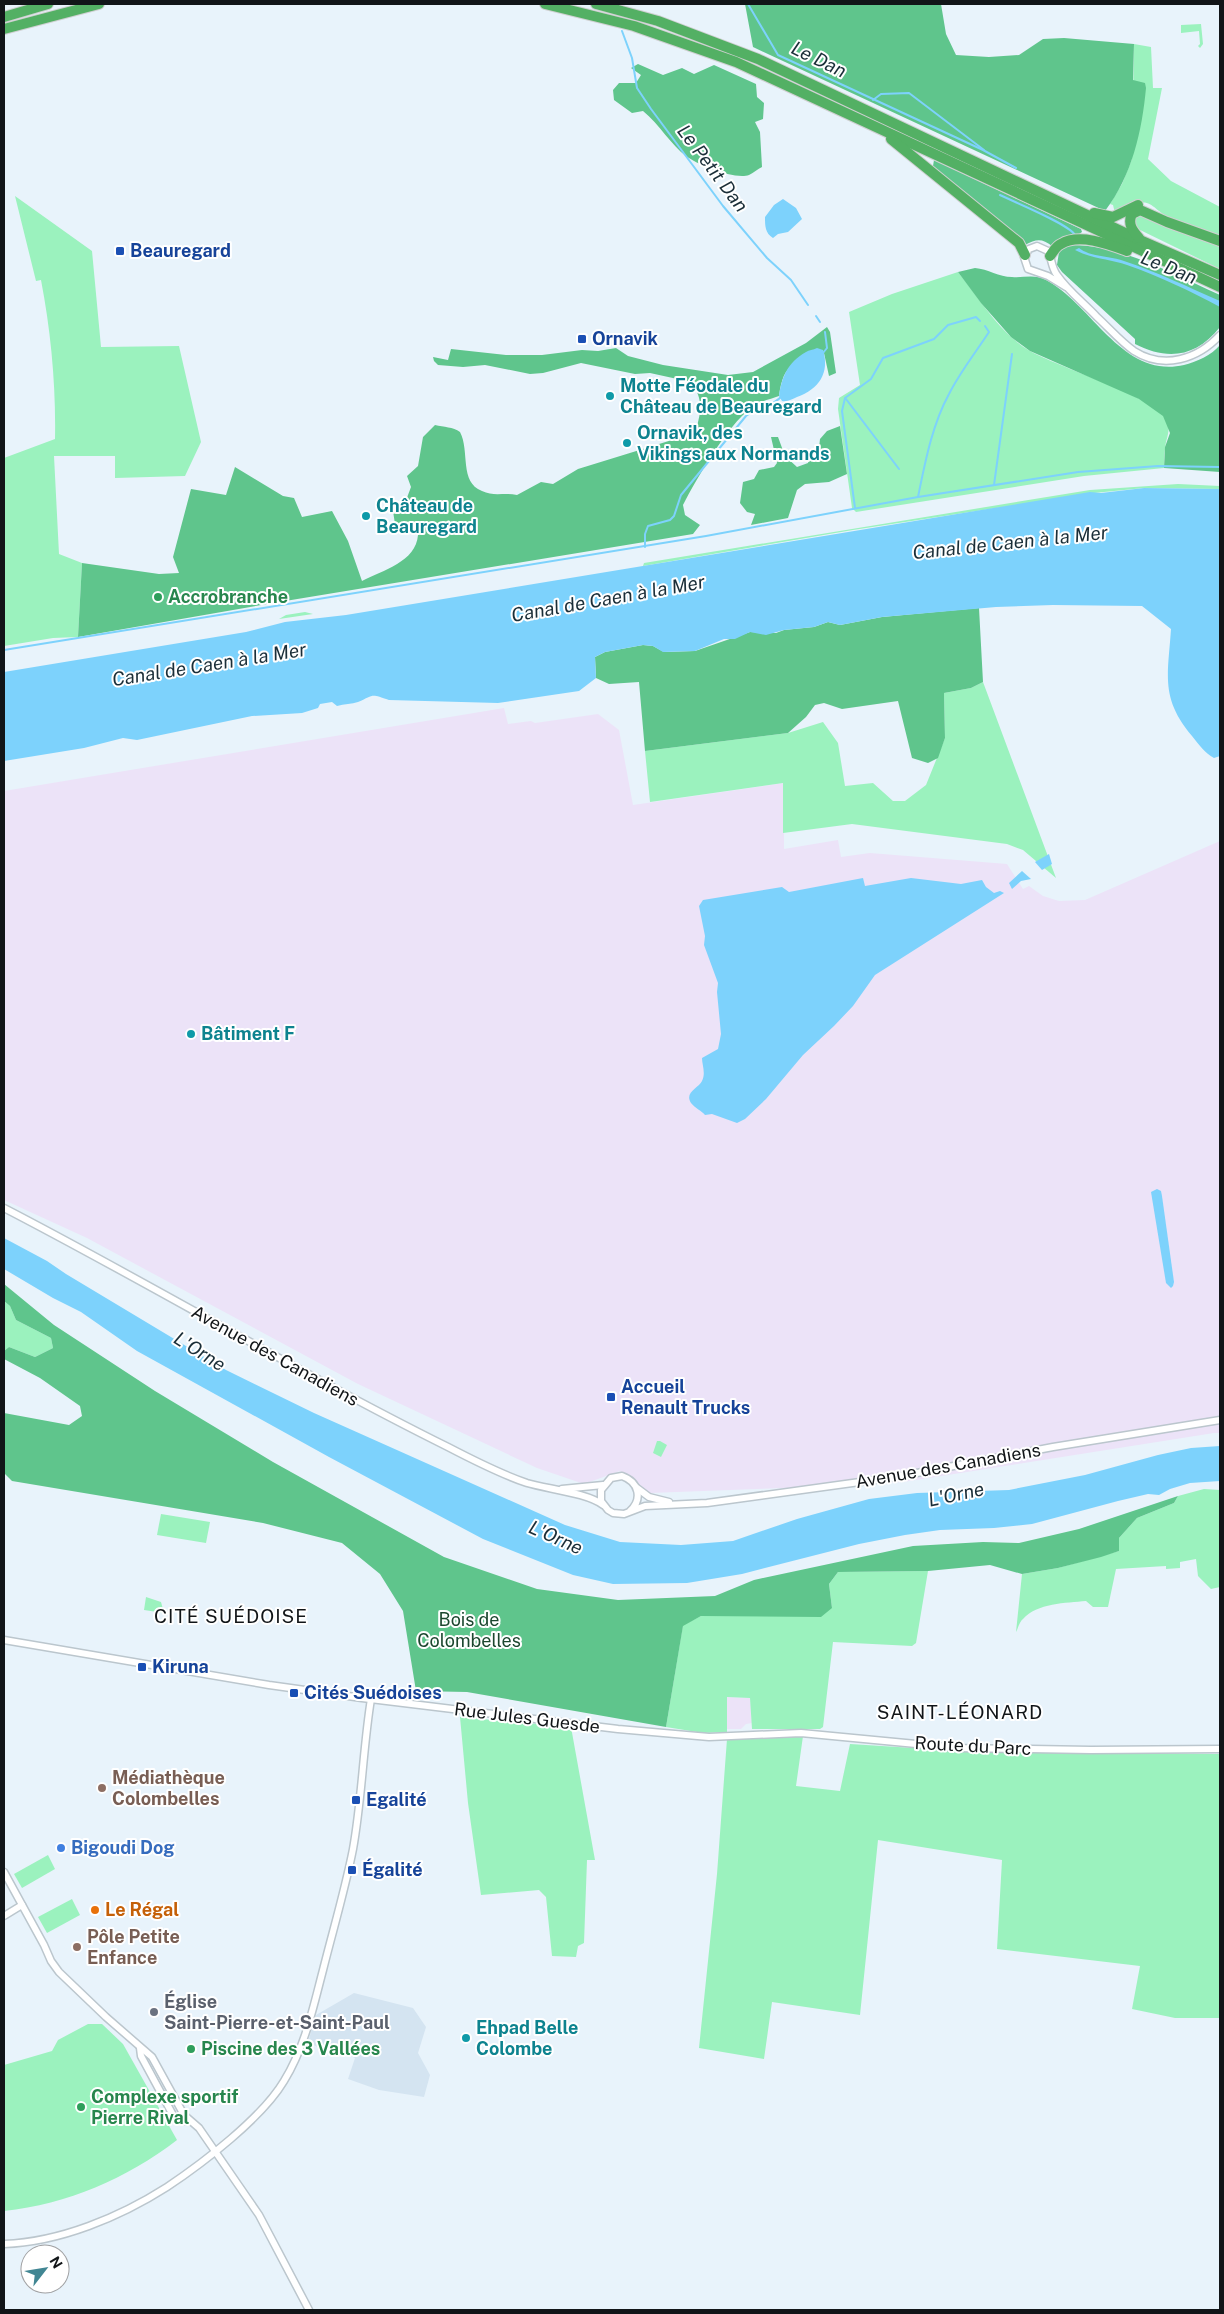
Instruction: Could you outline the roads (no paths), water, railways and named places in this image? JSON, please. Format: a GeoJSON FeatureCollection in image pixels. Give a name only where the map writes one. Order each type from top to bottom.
{"type":"FeatureCollection","features":[{"type":"Feature","properties":{"kind":"highway"},"geometry":{"type":"LineString","coordinates":[[4,17],[48,4]]}},
{"type":"Feature","properties":{"kind":"highway"},"geometry":{"type":"LineString","coordinates":[[4,29],[99,4]]}},
{"type":"Feature","properties":{"kind":"highway"},"geometry":{"type":"LineString","coordinates":[[545,4],[634,26],[701,48],[769,76],[1220,287]]}},
{"type":"Feature","properties":{"kind":"highway"},"geometry":{"type":"LineString","coordinates":[[596,4],[667,24],[758,59],[1084,214],[1220,275]]}},
{"type":"Feature","properties":{"kind":"highway"},"geometry":{"type":"LineString","coordinates":[[868,123],[900,145],[1011,237],[1018,243],[1025,255]]}},
{"type":"Feature","properties":{"kind":"highway"},"geometry":{"type":"LineString","coordinates":[[1084,214],[1113,217],[1138,204],[1146,205],[1177,226]]}},
{"type":"Feature","properties":{"kind":"highway"},"geometry":{"type":"LineString","coordinates":[[1140,240],[1130,226],[1130,217],[1138,210],[1220,241]]}},
{"type":"Feature","properties":{"kind":"highway"},"geometry":{"type":"LineString","coordinates":[[1051,259],[1058,245],[1066,242],[1093,241],[1112,245],[1194,275]]}},
{"type":"Feature","properties":{"kind":"street"},"geometry":{"type":"LineString","coordinates":[[1066,287],[1040,273],[1032,272],[1028,269],[1024,261],[1028,249],[1037,246],[1044,248],[1051,259],[1056,274],[1066,287],[1126,344],[1149,358],[1169,361],[1190,357],[1207,348],[1220,334]]}},
{"type":"Feature","properties":{"kind":"street"},"geometry":{"type":"LineString","coordinates":[[1040,273],[1047,269],[1051,259]]}},
{"type":"Feature","properties":{"kind":"street","name":"Avenue des Canadiens"},"geometry":{"type":"LineString","coordinates":[[4,1208],[356,1400],[506,1475],[554,1490],[585,1496],[597,1500],[604,1506]]}},
{"type":"Feature","properties":{"kind":"street","name":"Avenue des Canadiens"},"geometry":{"type":"LineString","coordinates":[[630,1511],[645,1506],[675,1503],[707,1503],[896,1477],[1053,1447],[1220,1420]]}},
{"type":"Feature","properties":{"kind":"street"},"geometry":{"type":"LineString","coordinates":[[622,1476],[632,1481],[637,1488],[637,1501],[630,1511],[624,1514],[613,1513],[604,1506],[600,1496],[603,1485],[611,1478],[622,1476]]}},
{"type":"Feature","properties":{"kind":"street","name":"Avenue des Canadiens"},"geometry":{"type":"LineString","coordinates":[[554,1490],[579,1489],[603,1485]]}},
{"type":"Feature","properties":{"kind":"street","name":"Avenue des Canadiens"},"geometry":{"type":"LineString","coordinates":[[637,1488],[649,1497],[675,1503]]}},
{"type":"Feature","properties":{"kind":"street","name":"Rue Jules Guesde"},"geometry":{"type":"LineString","coordinates":[[4,1640],[269,1685],[371,1699],[618,1729],[709,1737],[725,1736]]}},
{"type":"Feature","properties":{"kind":"street"},"geometry":{"type":"LineString","coordinates":[[4,2244],[52,2235],[105,2218],[159,2192],[184,2175],[256,2114],[284,2081],[305,2038],[352,1850],[371,1699]]}},
{"type":"Feature","properties":{"kind":"street","name":"Route du Parc"},"geometry":{"type":"LineString","coordinates":[[725,1736],[779,1733],[819,1734],[958,1748],[990,1749],[1220,1748]]}},
{"type":"Feature","properties":{"kind":"street"},"geometry":{"type":"LineString","coordinates":[[4,1872],[51,1961],[59,1972],[140,2048],[141,2056],[174,2117],[180,2121],[190,2121],[199,2128],[259,2215],[309,2310]]}},
{"type":"Feature","properties":{"kind":"street"},"geometry":{"type":"LineString","coordinates":[[4,1916],[22,1905]]}},
{"type":"Feature","properties":{"kind":"water"},"geometry":{"type":"Polygon","coordinates":[[[783,199],[796,208],[802,219],[788,232],[778,234],[773,238],[767,232],[765,217],[774,205],[783,199]]]}},
{"type":"Feature","properties":{"kind":"water"},"geometry":{"type":"Polygon","coordinates":[[[1079,248],[1094,255],[1124,261],[1160,275],[1220,301],[1220,307],[1151,274],[1075,250],[1079,248]]]}},
{"type":"Feature","properties":{"kind":"water"},"geometry":{"type":"Polygon","coordinates":[[[817,348],[823,350],[825,358],[824,373],[821,379],[817,385],[805,394],[782,401],[779,396],[786,371],[800,356],[817,348]]]}},
{"type":"Feature","properties":{"kind":"water","name":"Canal de Caen à la Mer"},"geometry":{"type":"Polygon","coordinates":[[[1144,488],[1220,489],[1220,756],[1214,758],[1202,749],[1182,722],[1171,698],[1168,686],[1168,673],[1171,629],[1142,606],[1053,605],[996,607],[882,617],[840,625],[828,622],[814,627],[784,630],[766,635],[750,632],[735,639],[724,639],[695,651],[663,652],[653,646],[643,645],[605,652],[595,657],[596,678],[579,691],[498,703],[389,700],[378,696],[370,696],[358,702],[337,706],[332,702],[320,704],[318,708],[302,713],[252,716],[137,740],[123,738],[84,748],[4,761],[4,672],[246,632],[285,622],[346,615],[1090,492],[1101,493],[1144,488]]]}},
{"type":"Feature","properties":{"kind":"water"},"geometry":{"type":"Polygon","coordinates":[[[1049,854],[1052,864],[1042,870],[1035,862],[1049,854]]]}},
{"type":"Feature","properties":{"kind":"water"},"geometry":{"type":"Polygon","coordinates":[[[1022,871],[1031,879],[1021,881],[1012,889],[1009,883],[1022,871]]]}},
{"type":"Feature","properties":{"kind":"water"},"geometry":{"type":"Polygon","coordinates":[[[863,878],[865,886],[911,878],[961,884],[982,880],[986,887],[994,893],[1000,891],[1004,893],[875,975],[853,1006],[803,1055],[766,1099],[745,1119],[737,1123],[712,1114],[705,1115],[691,1103],[689,1096],[703,1078],[702,1058],[718,1049],[721,1034],[717,992],[718,983],[704,945],[705,936],[699,906],[703,900],[782,887],[789,892],[863,878]]]}},
{"type":"Feature","properties":{"kind":"water"},"geometry":{"type":"Polygon","coordinates":[[[1157,1189],[1161,1191],[1162,1196],[1174,1282],[1171,1288],[1166,1283],[1151,1192],[1157,1189]]]}},
{"type":"Feature","properties":{"kind":"water","name":"L'Orne"},"geometry":{"type":"Polygon","coordinates":[[[4,1238],[47,1261],[226,1370],[314,1413],[565,1525],[620,1542],[681,1545],[733,1541],[797,1519],[869,1499],[917,1493],[1009,1490],[1085,1475],[1191,1448],[1220,1446],[1220,1481],[1190,1483],[1170,1489],[1159,1495],[1148,1494],[1032,1524],[994,1528],[940,1530],[905,1535],[859,1544],[742,1574],[687,1583],[613,1584],[573,1575],[483,1539],[137,1351],[81,1312],[4,1269],[4,1238]]]}},
{"type":"Feature","properties":{"kind":"waterway","name":"Le Dan"},"geometry":{"type":"LineString","coordinates":[[748,4],[778,55],[983,150],[1016,168]]}},
{"type":"Feature","properties":{"kind":"waterway","name":"Le Petit Dan"},"geometry":{"type":"LineString","coordinates":[[622,31],[632,58],[637,88],[651,109],[723,206],[767,258],[791,280],[808,305]]}},
{"type":"Feature","properties":{"kind":"waterway","name":"Le Dan"},"geometry":{"type":"LineString","coordinates":[[873,100],[881,94],[909,93],[984,150]]}},
{"type":"Feature","properties":{"kind":"waterway","name":"Le Dan"},"geometry":{"type":"LineString","coordinates":[[1000,195],[1052,219],[1071,230],[1075,235]]}},
{"type":"Feature","properties":{"kind":"waterway","name":"Le Petit Dan"},"geometry":{"type":"LineString","coordinates":[[816,316],[820,322]]}},
{"type":"Feature","properties":{"kind":"waterway"},"geometry":{"type":"LineString","coordinates":[[855,508],[842,411],[845,398],[871,379],[883,358],[934,339],[948,325],[976,317],[980,321]]}},
{"type":"Feature","properties":{"kind":"waterway"},"geometry":{"type":"LineString","coordinates":[[918,497],[923,471],[938,418],[953,386],[989,332],[985,326]]}},
{"type":"Feature","properties":{"kind":"waterway","name":"Le Petit Dan"},"geometry":{"type":"LineString","coordinates":[[823,353],[827,348],[825,332]]}},
{"type":"Feature","properties":{"kind":"waterway"},"geometry":{"type":"LineString","coordinates":[[994,485],[1012,354]]}},
{"type":"Feature","properties":{"kind":"waterway","name":"Le Petit Dan"},"geometry":{"type":"LineString","coordinates":[[645,547],[645,534],[648,526],[670,520],[674,516],[681,495],[746,416],[773,403],[782,396]]}},
{"type":"Feature","properties":{"kind":"waterway"},"geometry":{"type":"LineString","coordinates":[[846,399],[899,469]]}},
{"type":"Feature","properties":{"kind":"waterway"},"geometry":{"type":"LineString","coordinates":[[4,650],[706,536],[918,497],[1078,472],[1158,466],[1220,467]]}},
{"type":"Feature","properties":{"kind":"place","name":"Beauregard"},"geometry":{"type":"Point","coordinates":[120,251]}},
{"type":"Feature","properties":{"kind":"place","name":"Ornavik"},"geometry":{"type":"Point","coordinates":[582,339]}},
{"type":"Feature","properties":{"kind":"place","name":"Motte Féodale du Château de Beauregard"},"geometry":{"type":"Point","coordinates":[610,396]}},
{"type":"Feature","properties":{"kind":"place","name":"Ornavik, des Vikings aux Normands"},"geometry":{"type":"Point","coordinates":[627,443]}},
{"type":"Feature","properties":{"kind":"place","name":"Château de Beauregard"},"geometry":{"type":"Point","coordinates":[366,516]}},
{"type":"Feature","properties":{"kind":"place","name":"Accrobranche"},"geometry":{"type":"Point","coordinates":[158,597]}},
{"type":"Feature","properties":{"kind":"place","name":"Bâtiment F"},"geometry":{"type":"Point","coordinates":[191,1034]}},
{"type":"Feature","properties":{"kind":"place","name":"Accueil Renault Trucks"},"geometry":{"type":"Point","coordinates":[611,1397]}},
{"type":"Feature","properties":{"kind":"place","name":"Kiruna"},"geometry":{"type":"Point","coordinates":[142,1667]}},
{"type":"Feature","properties":{"kind":"place","name":"Cités Suédoises"},"geometry":{"type":"Point","coordinates":[294,1693]}},
{"type":"Feature","properties":{"kind":"place","name":"Médiathèque Colombelles"},"geometry":{"type":"Point","coordinates":[102,1788]}},
{"type":"Feature","properties":{"kind":"place","name":"Egalité"},"geometry":{"type":"Point","coordinates":[356,1800]}},
{"type":"Feature","properties":{"kind":"place","name":"Bigoudi Dog"},"geometry":{"type":"Point","coordinates":[61,1848]}},
{"type":"Feature","properties":{"kind":"place","name":"Égalité"},"geometry":{"type":"Point","coordinates":[352,1870]}},
{"type":"Feature","properties":{"kind":"place","name":"Le Régal"},"geometry":{"type":"Point","coordinates":[95,1910]}},
{"type":"Feature","properties":{"kind":"place","name":"Pôle Petite Enfance"},"geometry":{"type":"Point","coordinates":[77,1947]}},
{"type":"Feature","properties":{"kind":"place","name":"Église Saint-Pierre-et-Saint-Paul"},"geometry":{"type":"Point","coordinates":[154,2012]}},
{"type":"Feature","properties":{"kind":"place","name":"Ehpad Belle Colombe"},"geometry":{"type":"Point","coordinates":[466,2038]}},
{"type":"Feature","properties":{"kind":"place","name":"Piscine des 3 Vallées"},"geometry":{"type":"Point","coordinates":[191,2049]}},
{"type":"Feature","properties":{"kind":"place","name":"Complexe sportif Pierre Rival"},"geometry":{"type":"Point","coordinates":[81,2107]}},
{"type":"Feature","properties":{"kind":"district","name":"CITÉ SUÉDOISE"},"geometry":{"type":"Point","coordinates":[231,1616]}},
{"type":"Feature","properties":{"kind":"district","name":"SAINT-LÉONARD"},"geometry":{"type":"Point","coordinates":[960,1712]}},
{"type":"Feature","properties":{"kind":"park label","name":"Bois de Colombelles"},"geometry":{"type":"Point","coordinates":[469,1630]}}]}
